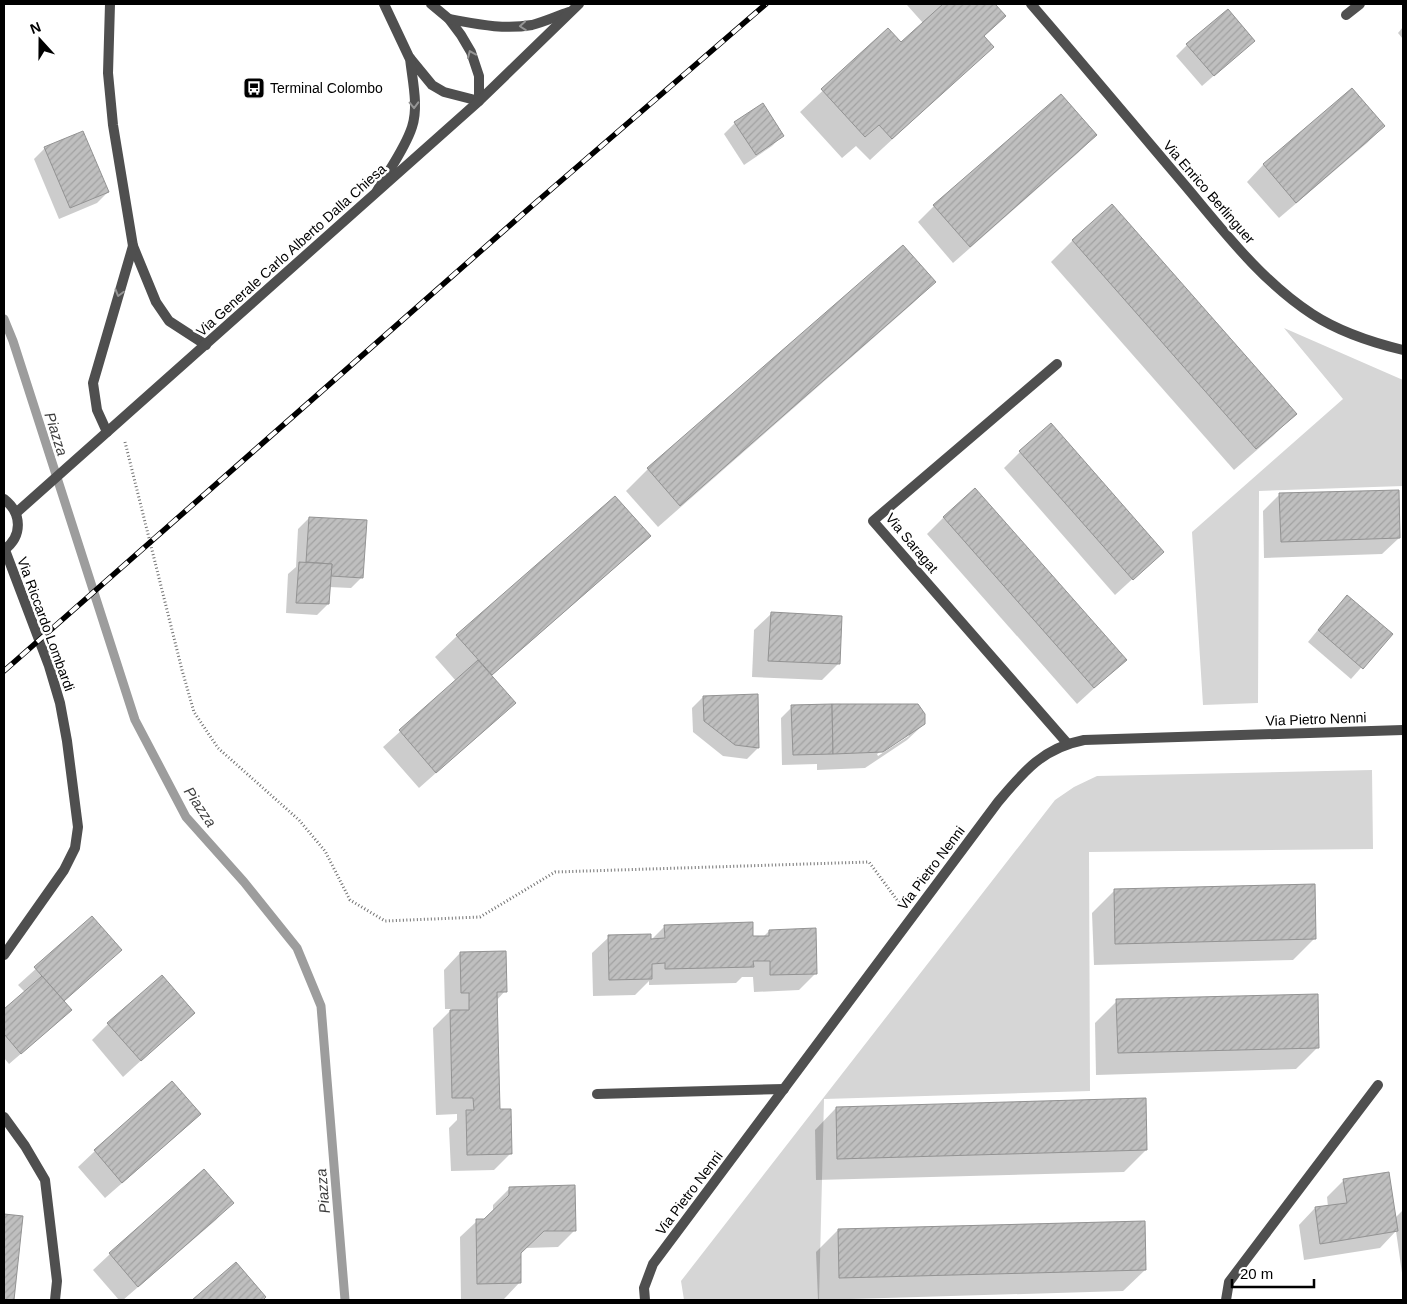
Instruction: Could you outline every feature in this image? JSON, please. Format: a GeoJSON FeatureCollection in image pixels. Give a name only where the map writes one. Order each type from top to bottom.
{"type":"FeatureCollection","features":[{"type":"Feature","properties":{"kind":"street"},"geometry":{"type":"LineString","coordinates":[[110,4],[108,73],[112,116],[133,246],[156,302],[169,321],[206,344]]}},
{"type":"Feature","properties":{"kind":"street"},"geometry":{"type":"LineString","coordinates":[[384,4],[410,57],[432,85],[444,92],[479,101],[479,76],[471,52],[449,19],[431,4]]}},
{"type":"Feature","properties":{"kind":"street","name":"Via Generale Carlo Alberto Dalla Chiesa"},"geometry":{"type":"LineString","coordinates":[[16,513],[479,101],[579,4]]}},
{"type":"Feature","properties":{"kind":"street","name":"Via Enrico Berlinguer"},"geometry":{"type":"LineString","coordinates":[[1031,4],[1210,215],[1253,263],[1288,296],[1313,315],[1336,327],[1385,346],[1403,350]]}},
{"type":"Feature","properties":{"kind":"street"},"geometry":{"type":"LineString","coordinates":[[1346,15],[1360,4]]}},
{"type":"Feature","properties":{"kind":"street"},"geometry":{"type":"LineString","coordinates":[[449,19],[490,27],[511,27],[533,25],[570,12]]}},
{"type":"Feature","properties":{"kind":"street"},"geometry":{"type":"LineString","coordinates":[[374,195],[405,144],[412,126],[415,107],[410,57]]}},
{"type":"Feature","properties":{"kind":"street"},"geometry":{"type":"LineString","coordinates":[[107,432],[97,410],[93,383],[133,246]]}},
{"type":"Feature","properties":{"kind":"street","name":"Via Saragat"},"geometry":{"type":"LineString","coordinates":[[1057,364],[873,520],[1067,744]]}},
{"type":"Feature","properties":{"kind":"street"},"geometry":{"type":"LineString","coordinates":[[4,499],[11,504],[19,521],[18,529],[11,544],[4,550]]}},
{"type":"Feature","properties":{"kind":"street","name":"Via Riccardo Lombardi"},"geometry":{"type":"LineString","coordinates":[[4,550],[49,666],[60,702],[78,827],[75,848],[64,870],[4,955]]}},
{"type":"Feature","properties":{"kind":"street","name":"Via Pietro Nenni"},"geometry":{"type":"LineString","coordinates":[[645,1300],[644,1288],[653,1264],[998,802],[1026,769],[1054,750],[1067,744],[1084,740],[1403,730]]}},
{"type":"Feature","properties":{"kind":"street"},"geometry":{"type":"LineString","coordinates":[[1226,1300],[1229,1282],[1378,1085]]}},
{"type":"Feature","properties":{"kind":"street"},"geometry":{"type":"LineString","coordinates":[[597,1094],[784,1089]]}},
{"type":"Feature","properties":{"kind":"street"},"geometry":{"type":"LineString","coordinates":[[4,1117],[25,1146],[45,1180],[57,1282],[55,1300]]}},
{"type":"Feature","properties":{"kind":"path"},"geometry":{"type":"LineString","coordinates":[[120,421],[194,712],[218,748],[299,820],[325,851],[350,900],[385,921],[480,917],[554,872],[869,862],[911,918]]}},
{"type":"Feature","properties":{"kind":"shaded area"},"geometry":{"type":"Polygon","coordinates":[[[1284,328],[1403,380],[1403,486],[1259,491],[1258,703],[1203,705],[1192,532],[1343,399],[1284,328]]]}},
{"type":"Feature","properties":{"kind":"shaded area"},"geometry":{"type":"Polygon","coordinates":[[[1372,770],[1373,849],[1089,852],[1090,1091],[824,1099],[819,1300],[684,1300],[681,1281],[1055,800],[1074,787],[1097,776],[1372,770]]]}},
{"type":"Feature","properties":{"kind":"building"},"geometry":{"type":"Polygon","coordinates":[[[943,4],[995,4],[1006,16],[984,36],[994,47],[892,139],[879,125],[865,137],[821,89],[888,28],[901,42],[943,4]]]}},
{"type":"Feature","properties":{"kind":"building"},"geometry":{"type":"Polygon","coordinates":[[[1228,9],[1255,41],[1214,76],[1186,44],[1228,9]]]}},
{"type":"Feature","properties":{"kind":"building"},"geometry":{"type":"Polygon","coordinates":[[[1352,88],[1385,126],[1296,203],[1263,164],[1352,88]]]}},
{"type":"Feature","properties":{"kind":"building"},"geometry":{"type":"Polygon","coordinates":[[[1061,94],[1097,135],[970,247],[933,205],[1061,94]]]}},
{"type":"Feature","properties":{"kind":"building"},"geometry":{"type":"Polygon","coordinates":[[[763,103],[784,136],[756,155],[734,122],[763,103]]]}},
{"type":"Feature","properties":{"kind":"building"},"geometry":{"type":"Polygon","coordinates":[[[83,131],[109,192],[70,208],[44,147],[83,131]]]}},
{"type":"Feature","properties":{"kind":"building"},"geometry":{"type":"Polygon","coordinates":[[[1112,204],[1297,414],[1256,449],[1072,240],[1112,204]]]}},
{"type":"Feature","properties":{"kind":"building"},"geometry":{"type":"Polygon","coordinates":[[[903,245],[936,282],[680,506],[647,468],[903,245]]]}},
{"type":"Feature","properties":{"kind":"building"},"geometry":{"type":"Polygon","coordinates":[[[1051,423],[1164,552],[1133,580],[1019,451],[1051,423]]]}},
{"type":"Feature","properties":{"kind":"building"},"geometry":{"type":"Polygon","coordinates":[[[975,488],[1127,660],[1094,688],[943,517],[975,488]]]}},
{"type":"Feature","properties":{"kind":"building"},"geometry":{"type":"Polygon","coordinates":[[[1399,490],[1400,538],[1281,542],[1279,493],[1399,490]]]}},
{"type":"Feature","properties":{"kind":"building"},"geometry":{"type":"Polygon","coordinates":[[[615,496],[651,536],[492,675],[456,635],[615,496]]]}},
{"type":"Feature","properties":{"kind":"building"},"geometry":{"type":"Polygon","coordinates":[[[309,517],[367,520],[363,578],[331,576],[332,564],[306,562],[309,517]]]}},
{"type":"Feature","properties":{"kind":"building"},"geometry":{"type":"Polygon","coordinates":[[[299,562],[332,564],[329,604],[296,603],[299,562]]]}},
{"type":"Feature","properties":{"kind":"building"},"geometry":{"type":"Polygon","coordinates":[[[1347,595],[1393,634],[1363,669],[1318,630],[1347,595]]]}},
{"type":"Feature","properties":{"kind":"building"},"geometry":{"type":"Polygon","coordinates":[[[771,612],[842,616],[840,664],[768,661],[771,612]]]}},
{"type":"Feature","properties":{"kind":"building"},"geometry":{"type":"Polygon","coordinates":[[[478,660],[516,703],[436,773],[399,730],[478,660]]]}},
{"type":"Feature","properties":{"kind":"building"},"geometry":{"type":"Polygon","coordinates":[[[758,694],[759,748],[735,745],[704,721],[703,696],[758,694]]]}},
{"type":"Feature","properties":{"kind":"building"},"geometry":{"type":"Polygon","coordinates":[[[832,704],[833,754],[793,755],[791,705],[832,704]]]}},
{"type":"Feature","properties":{"kind":"building"},"geometry":{"type":"Polygon","coordinates":[[[832,704],[918,704],[925,714],[925,724],[883,752],[833,754],[832,704]]]}},
{"type":"Feature","properties":{"kind":"building"},"geometry":{"type":"Polygon","coordinates":[[[1315,884],[1316,939],[1115,944],[1114,889],[1315,884]]]}},
{"type":"Feature","properties":{"kind":"building"},"geometry":{"type":"Polygon","coordinates":[[[92,916],[122,950],[64,1001],[34,967],[92,916]]]}},
{"type":"Feature","properties":{"kind":"building"},"geometry":{"type":"Polygon","coordinates":[[[753,922],[753,936],[769,936],[769,930],[816,928],[817,974],[770,975],[770,961],[753,961],[754,967],[665,969],[665,963],[652,964],[652,979],[609,980],[608,935],[651,934],[651,939],[665,938],[664,925],[753,922]]]}},
{"type":"Feature","properties":{"kind":"building"},"geometry":{"type":"Polygon","coordinates":[[[506,951],[507,992],[497,992],[500,1109],[511,1109],[512,1154],[467,1155],[466,1110],[474,1110],[473,1098],[452,1098],[450,1010],[469,1010],[469,993],[461,993],[460,952],[506,951]]]}},
{"type":"Feature","properties":{"kind":"building"},"geometry":{"type":"Polygon","coordinates":[[[162,975],[195,1013],[141,1061],[107,1023],[162,975]]]}},
{"type":"Feature","properties":{"kind":"building"},"geometry":{"type":"Polygon","coordinates":[[[42,976],[72,1010],[21,1054],[4,1034],[4,1009],[42,976]]]}},
{"type":"Feature","properties":{"kind":"building"},"geometry":{"type":"Polygon","coordinates":[[[1318,994],[1319,1048],[1118,1053],[1116,999],[1318,994]]]}},
{"type":"Feature","properties":{"kind":"building"},"geometry":{"type":"Polygon","coordinates":[[[172,1081],[201,1114],[122,1183],[94,1150],[172,1081]]]}},
{"type":"Feature","properties":{"kind":"building"},"geometry":{"type":"Polygon","coordinates":[[[1146,1098],[1147,1150],[837,1159],[836,1107],[1146,1098]]]}},
{"type":"Feature","properties":{"kind":"building"},"geometry":{"type":"Polygon","coordinates":[[[204,1169],[234,1203],[138,1287],[109,1253],[204,1169]]]}},
{"type":"Feature","properties":{"kind":"building"},"geometry":{"type":"Polygon","coordinates":[[[1389,1172],[1398,1231],[1320,1244],[1315,1207],[1347,1203],[1343,1179],[1389,1172]]]}},
{"type":"Feature","properties":{"kind":"building"},"geometry":{"type":"Polygon","coordinates":[[[575,1185],[576,1231],[544,1231],[521,1253],[521,1283],[477,1284],[476,1219],[484,1219],[509,1195],[509,1187],[575,1185]]]}},
{"type":"Feature","properties":{"kind":"building"},"geometry":{"type":"Polygon","coordinates":[[[4,1214],[23,1216],[14,1300],[4,1300],[4,1214]]]}},
{"type":"Feature","properties":{"kind":"building"},"geometry":{"type":"Polygon","coordinates":[[[1145,1221],[1146,1270],[839,1278],[838,1229],[1145,1221]]]}},
{"type":"Feature","properties":{"kind":"building"},"geometry":{"type":"Polygon","coordinates":[[[236,1262],[266,1297],[263,1300],[192,1300],[236,1262]]]}},
{"type":"Feature","properties":{"kind":"waterway","name":"Piazza"},"geometry":{"type":"LineString","coordinates":[[4,319],[13,341],[135,720],[186,817],[244,882],[297,948],[321,1006],[345,1300]]}},
{"type":"Feature","properties":{"kind":"railway"},"geometry":{"type":"LineString","coordinates":[[4,671],[533,205],[766,4]]}},
{"type":"Feature","properties":{"kind":"place","name":"Terminal Colombo"},"geometry":{"type":"Point","coordinates":[254,88]}}]}
